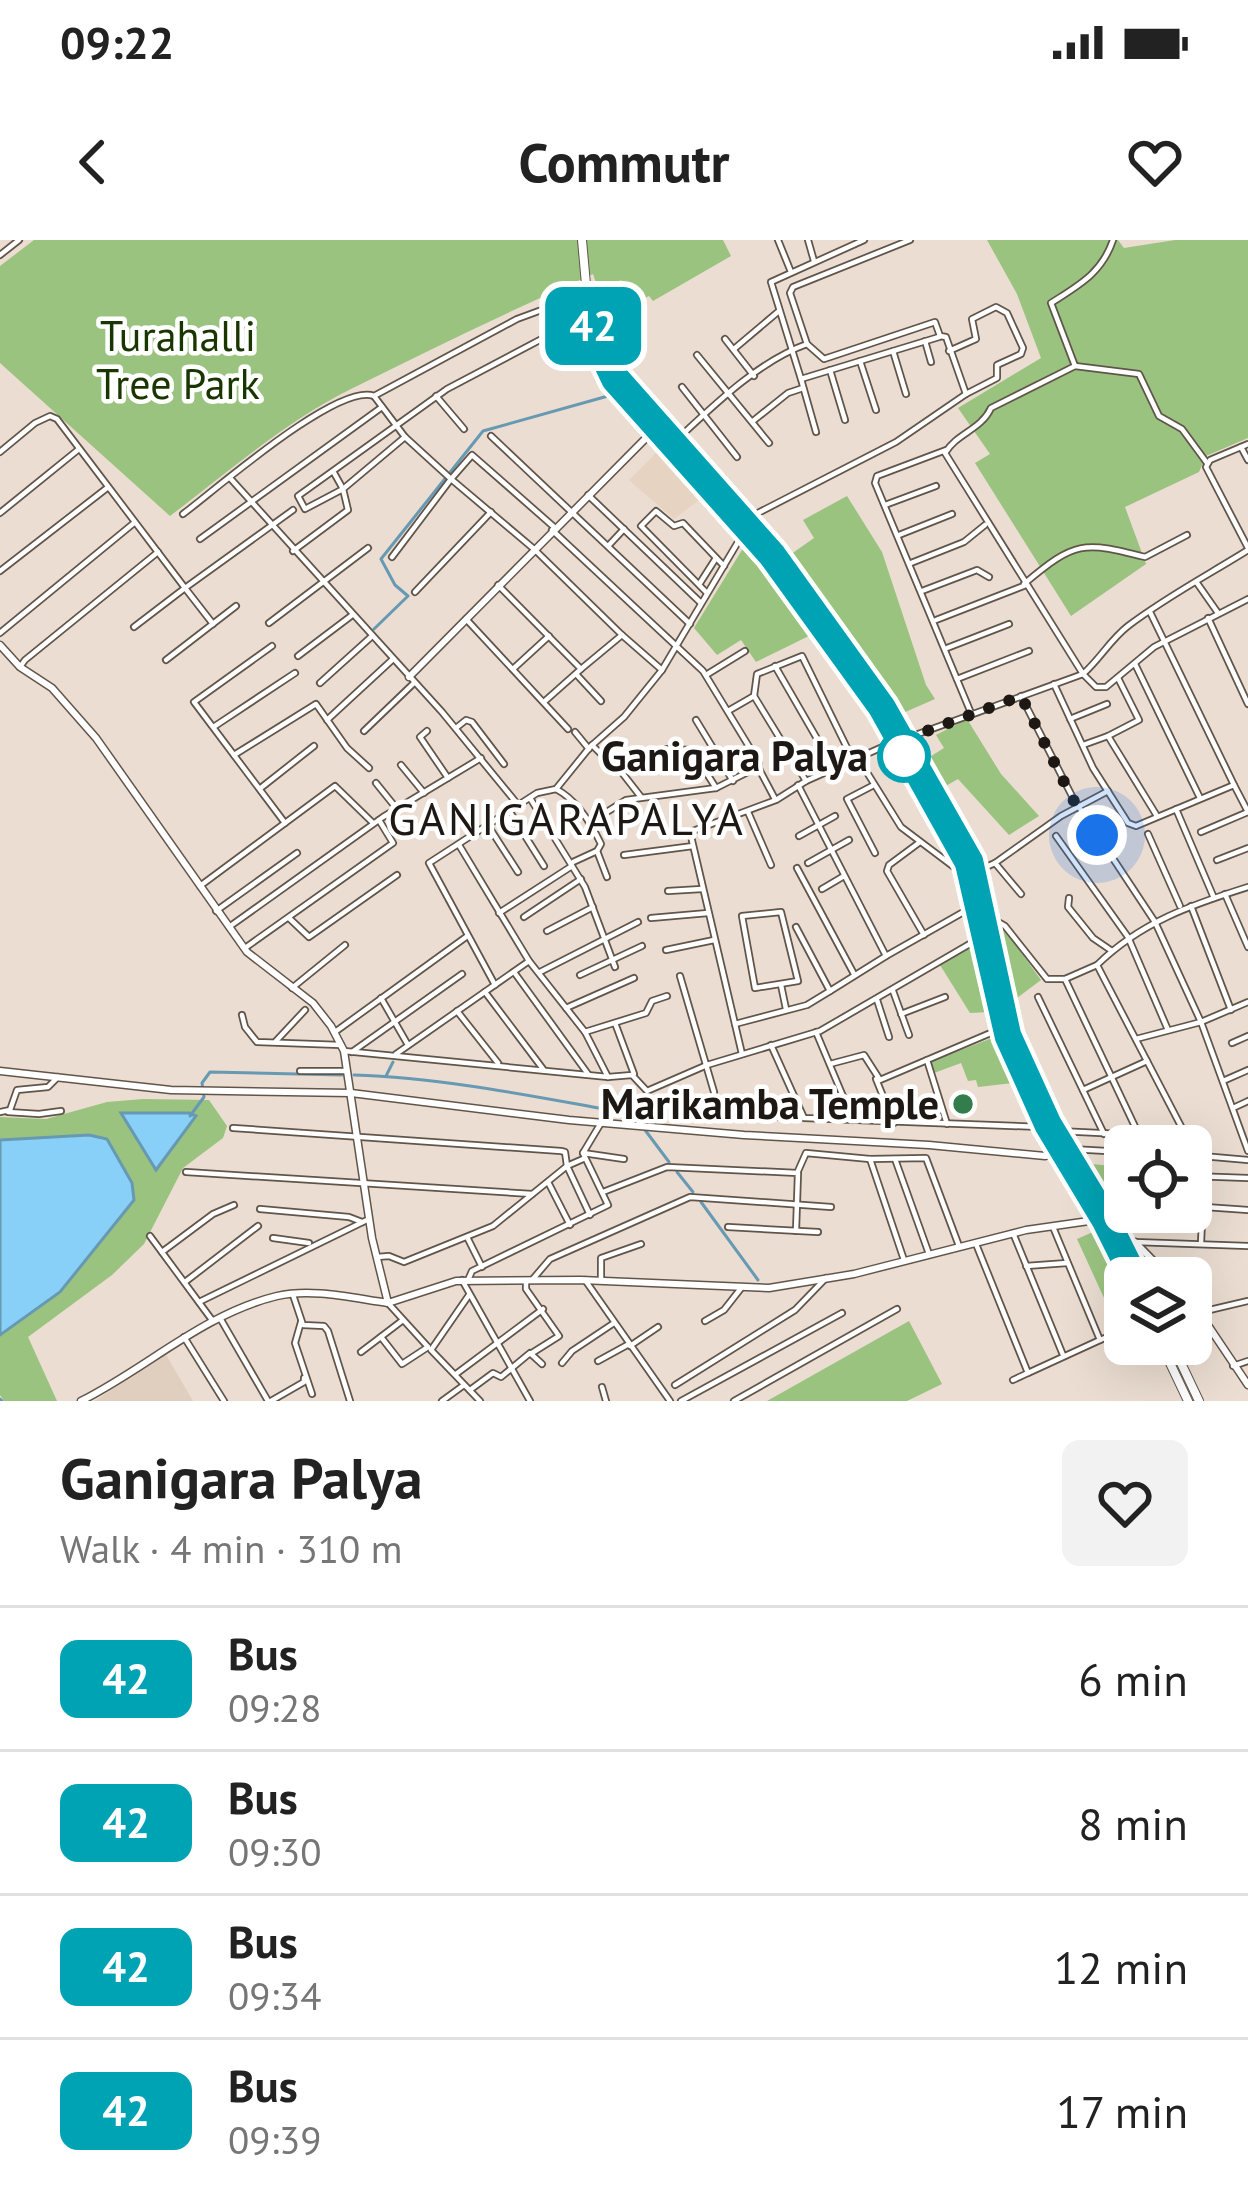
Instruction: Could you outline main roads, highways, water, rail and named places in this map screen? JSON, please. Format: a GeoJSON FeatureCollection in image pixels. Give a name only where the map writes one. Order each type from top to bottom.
{"type":"FeatureCollection","features":[{"type":"Feature","properties":{"kind":"main road"},"geometry":{"type":"LineString","coordinates":[[582,240],[591,340],[605,372],[747,527],[900,740],[971,870],[986,916],[1007,1020],[1065,1150],[1127,1257]]}},
{"type":"Feature","properties":{"kind":"main road"},"geometry":{"type":"LineString","coordinates":[[971,870],[1000,1029],[1044,1127],[1065,1150]]}},
{"type":"Feature","properties":{"kind":"main road"},"geometry":{"type":"LineString","coordinates":[[1117,1242],[1122,1257]]}},
{"type":"Feature","properties":{"kind":"main road"},"geometry":{"type":"LineString","coordinates":[[1171,1365],[1189,1401]]}},
{"type":"Feature","properties":{"kind":"main road"},"geometry":{"type":"LineString","coordinates":[[1182,1365],[1199,1401]]}},
{"type":"Feature","properties":{"kind":"water"},"geometry":{"type":"Polygon","coordinates":[[[121,1113],[189,1113],[196,1116],[156,1170],[121,1113]]]}},
{"type":"Feature","properties":{"kind":"water"},"geometry":{"type":"Polygon","coordinates":[[[89,1135],[107,1139],[132,1183],[134,1200],[60,1292],[0,1335],[0,1140],[89,1135]]]}},
{"type":"Feature","properties":{"kind":"waterway"},"geometry":{"type":"LineString","coordinates":[[374,629],[408,596],[395,585],[381,559],[483,431],[608,396]]}},
{"type":"Feature","properties":{"kind":"waterway"},"geometry":{"type":"LineString","coordinates":[[386,1076],[393,1062]]}},
{"type":"Feature","properties":{"kind":"waterway"},"geometry":{"type":"LineString","coordinates":[[190,1116],[204,1097],[202,1083],[210,1072],[342,1075]]}},
{"type":"Feature","properties":{"kind":"waterway"},"geometry":{"type":"LineString","coordinates":[[354,1075],[529,1095],[632,1114],[639,1123]]}},
{"type":"Feature","properties":{"kind":"waterway"},"geometry":{"type":"LineString","coordinates":[[645,1130],[669,1162]]}},
{"type":"Feature","properties":{"kind":"waterway"},"geometry":{"type":"LineString","coordinates":[[677,1172],[693,1192]]}},
{"type":"Feature","properties":{"kind":"waterway"},"geometry":{"type":"LineString","coordinates":[[701,1202],[758,1280]]}},
{"type":"Feature","properties":{"kind":"place","name":"Ganigara Palya"},"geometry":{"type":"Point","coordinates":[904,756]}},
{"type":"Feature","properties":{"kind":"place","name":"Marikamba Temple"},"geometry":{"type":"Point","coordinates":[963,1104]}},
{"type":"Feature","properties":{"kind":"district","name":"GANIGARAPALYA"},"geometry":{"type":"Point","coordinates":[567,819]}},
{"type":"Feature","properties":{"kind":"park label","name":"Turahalli Tree Park"},"geometry":{"type":"Point","coordinates":[178,360]}}]}
